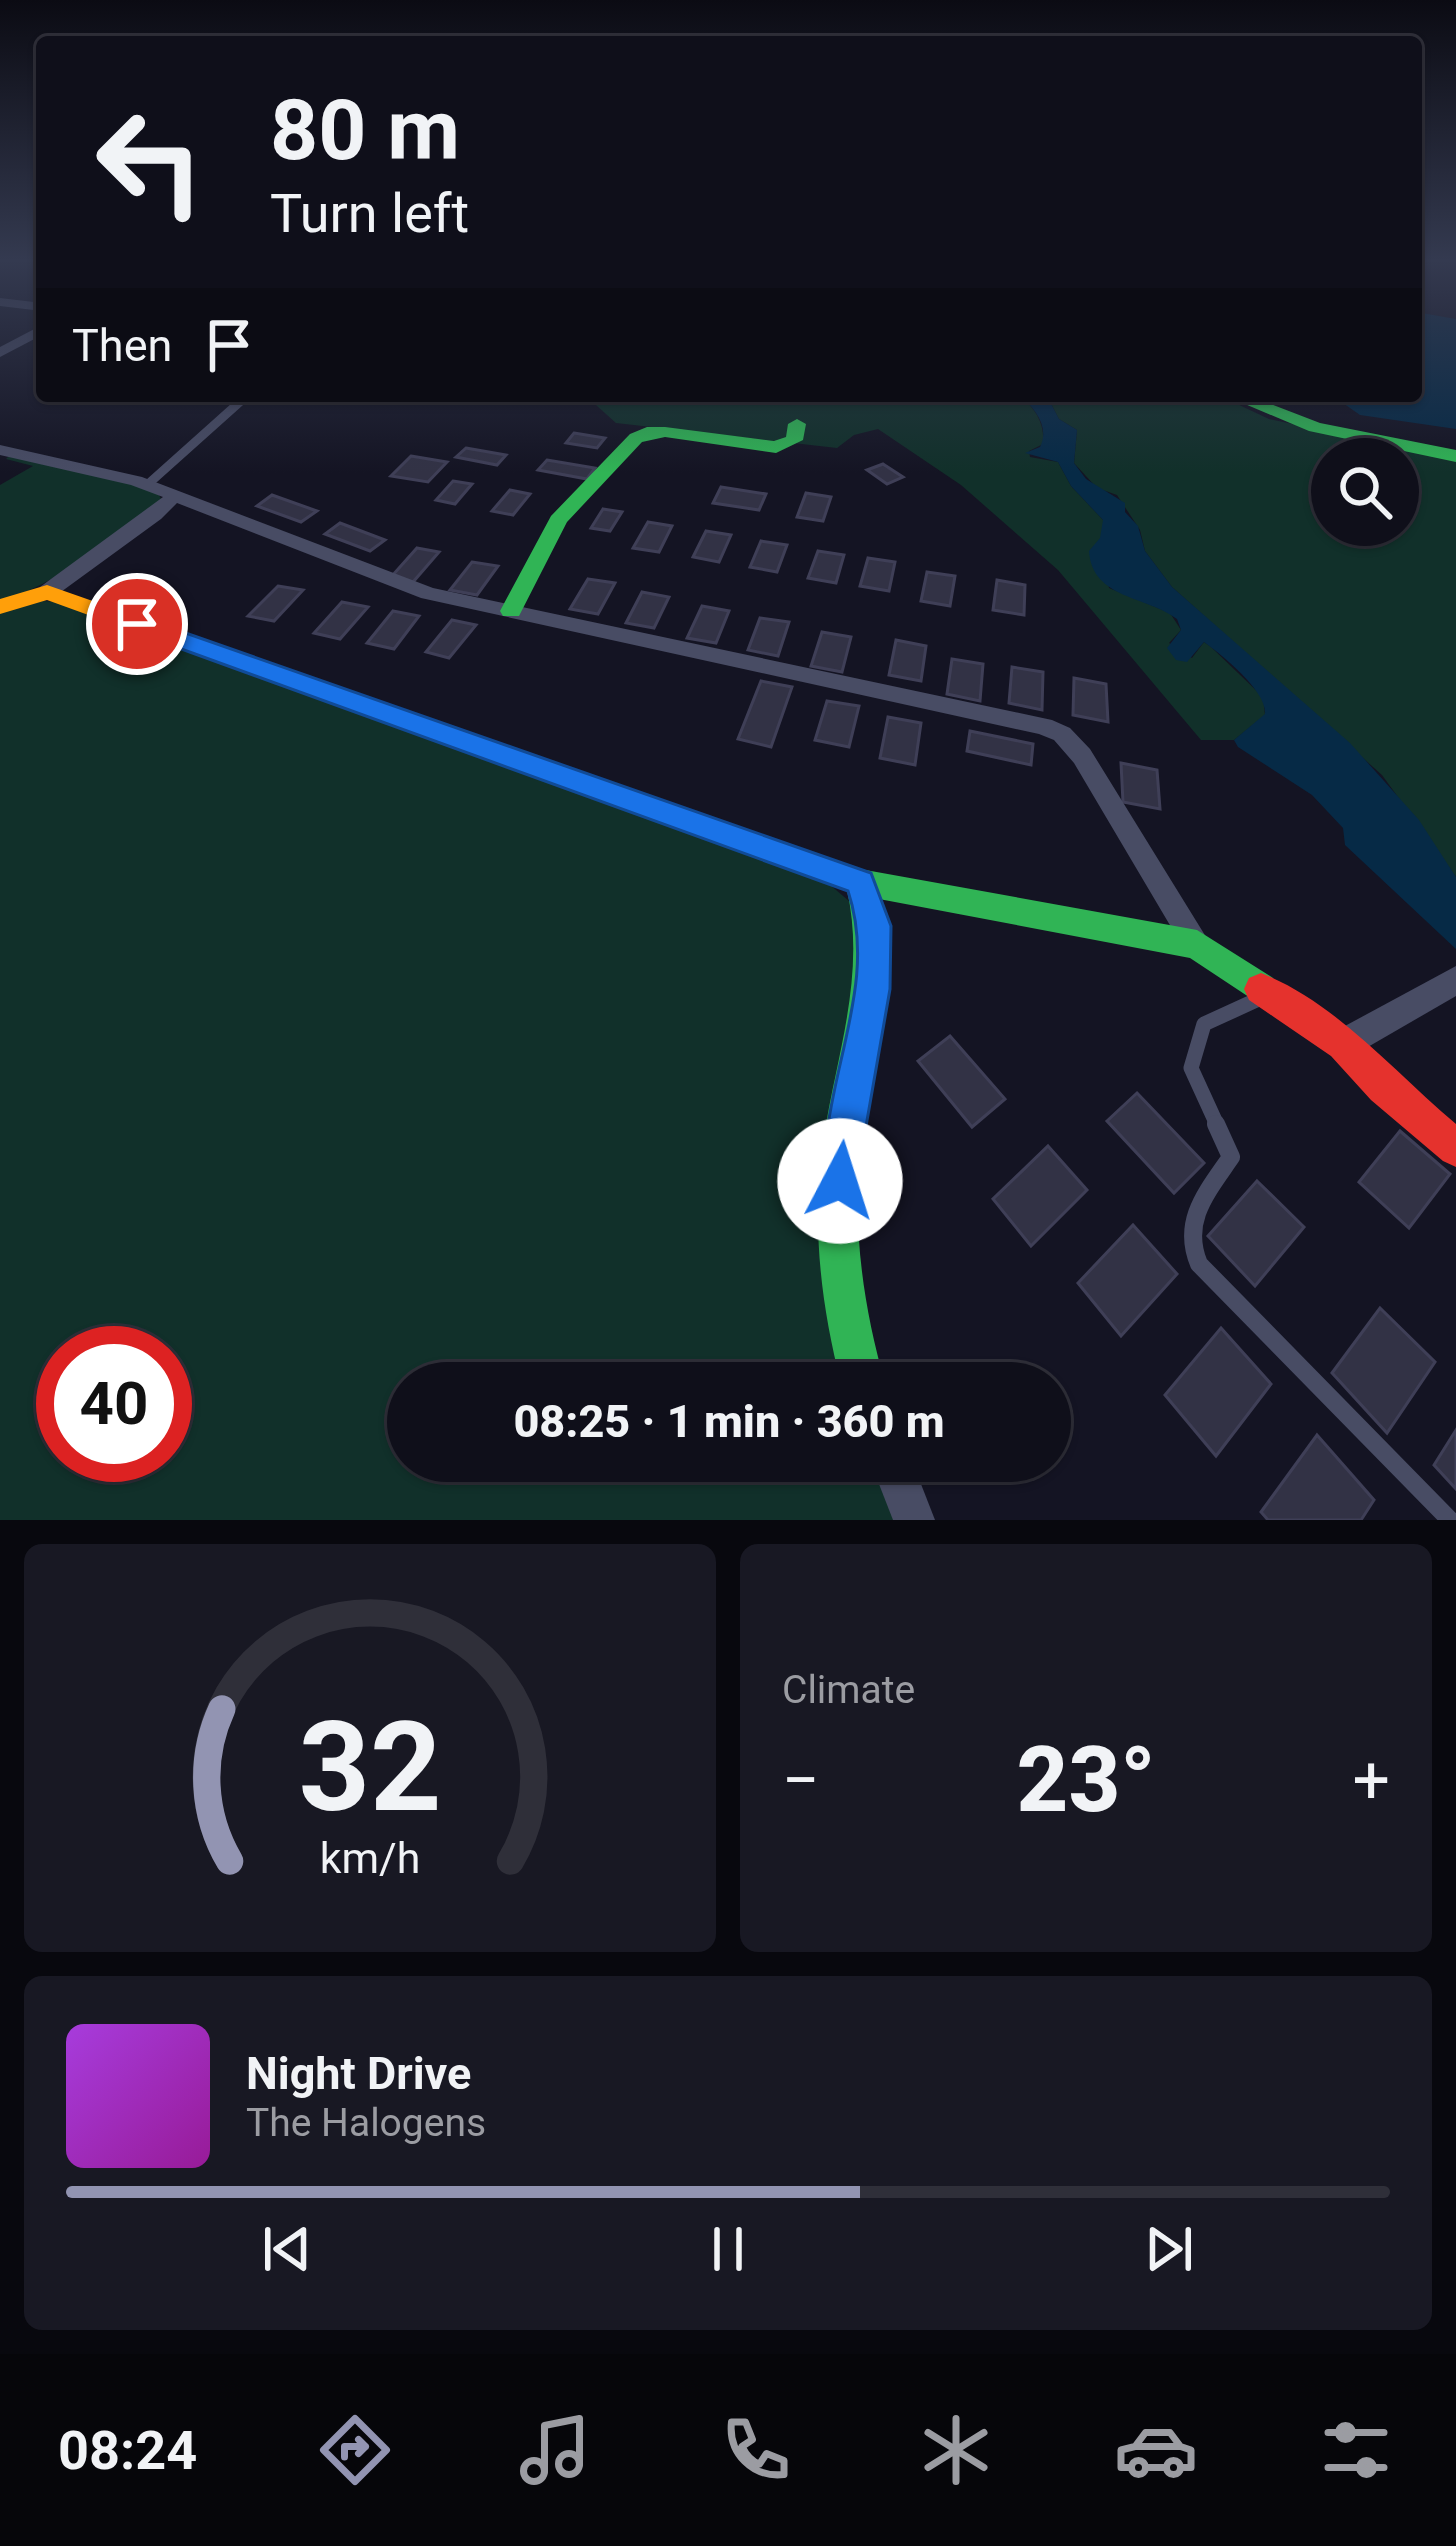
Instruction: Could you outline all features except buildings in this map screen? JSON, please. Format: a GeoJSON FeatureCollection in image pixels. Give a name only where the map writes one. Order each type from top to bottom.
{"type":"FeatureCollection","features":[{"type":"Feature","properties":{"kind":"street"},"geometry":{"type":"LineString","coordinates":[[0,353],[36,332]]}},
{"type":"Feature","properties":{"kind":"street"},"geometry":{"type":"LineString","coordinates":[[1248,402],[1309,428],[1456,457]]}},
{"type":"Feature","properties":{"kind":"street"},"geometry":{"type":"LineString","coordinates":[[511,611],[558,520],[636,438],[647,432],[665,432],[776,447],[794,440],[797,424]]}},
{"type":"Feature","properties":{"kind":"street"},"geometry":{"type":"LineString","coordinates":[[0,450],[147,484],[379,578],[511,611],[1022,719],[1062,734],[1082,756],[1197,945]]}},
{"type":"Feature","properties":{"kind":"street"},"geometry":{"type":"LineString","coordinates":[[0,607],[46,592],[155,515],[175,495]]}},
{"type":"Feature","properties":{"kind":"street"},"geometry":{"type":"LineString","coordinates":[[46,592],[860,882],[910,887],[1197,945],[1343,1044],[1384,1088],[1456,1148]]}},
{"type":"Feature","properties":{"kind":"street"},"geometry":{"type":"LineString","coordinates":[[858,1362],[844,1295],[840,1208],[844,1131],[873,989],[875,926],[860,882]]}},
{"type":"Feature","properties":{"kind":"street"},"geometry":{"type":"LineString","coordinates":[[1343,1044],[1453,982]]}},
{"type":"Feature","properties":{"kind":"street"},"geometry":{"type":"LineString","coordinates":[[899,1482],[914,1520]]}},
{"type":"Feature","properties":{"kind":"lane"},"geometry":{"type":"LineString","coordinates":[[147,484],[241,402]]}},
{"type":"Feature","properties":{"kind":"lane"},"geometry":{"type":"LineString","coordinates":[[1272,993],[1204,1024],[1191,1068],[1231,1157],[1188,1223],[1189,1245],[1199,1264],[1450,1520]]}},
{"type":"Feature","properties":{"kind":"green space"},"geometry":{"type":"Polygon","coordinates":[[[1026,402],[1043,430],[1043,444],[1029,451],[1030,457],[1058,462],[1071,486],[1103,520],[1109,588],[1170,613],[1181,630],[1169,643],[1192,658],[1204,642],[1211,647],[1263,697],[1265,715],[1234,740],[1201,740],[1058,570],[961,485],[878,429],[854,435],[837,448],[616,423],[596,405],[1026,402]]]}},
{"type":"Feature","properties":{"kind":"green space"},"geometry":{"type":"Polygon","coordinates":[[[1050,402],[1233,402],[1269,419],[1360,438],[1311,438],[1311,546],[1419,546],[1419,450],[1456,458],[1456,877],[1382,775],[1172,587],[1145,551],[1140,530],[1117,495],[1097,488],[1074,463],[1077,430],[1059,419],[1050,402]]]}},
{"type":"Feature","properties":{"kind":"green space"},"geometry":{"type":"Polygon","coordinates":[[[6,459],[72,467],[157,491],[161,499],[157,508],[82,561],[0,602],[0,485],[33,466],[6,459]]]}},
{"type":"Feature","properties":{"kind":"green space"},"geometry":{"type":"Polygon","coordinates":[[[56,602],[829,884],[849,901],[860,924],[850,1362],[387,1362],[387,1482],[882,1482],[896,1520],[0,1520],[0,613],[56,602]]]}},
{"type":"Feature","properties":{"kind":"water"},"geometry":{"type":"Polygon","coordinates":[[[1422,331],[1456,331],[1456,429],[1360,415],[1342,402],[1422,402],[1422,331]]]}},
{"type":"Feature","properties":{"kind":"water"},"geometry":{"type":"Polygon","coordinates":[[[1026,402],[1050,402],[1059,419],[1077,430],[1074,463],[1086,479],[1125,503],[1145,551],[1172,587],[1350,743],[1419,820],[1456,877],[1456,949],[1345,845],[1343,828],[1312,795],[1238,747],[1234,740],[1265,714],[1259,695],[1242,675],[1204,642],[1187,662],[1176,660],[1167,648],[1181,630],[1177,619],[1100,579],[1089,551],[1100,538],[1103,520],[1071,486],[1058,462],[1025,453],[1040,447],[1043,440],[1036,413],[1026,402]]]}},
{"type":"Feature","properties":{"kind":"traffic: fast"},"geometry":{"type":"LineString","coordinates":[[1250,402],[1315,427],[1456,456]]}},
{"type":"Feature","properties":{"kind":"traffic: fast"},"geometry":{"type":"LineString","coordinates":[[511,611],[558,520],[636,438],[647,432],[665,432],[776,447],[794,440],[797,424]]}},
{"type":"Feature","properties":{"kind":"traffic: fast"},"geometry":{"type":"LineString","coordinates":[[340,697],[860,882],[1197,945],[1261,989]]}},
{"type":"Feature","properties":{"kind":"traffic: fast"},"geometry":{"type":"LineString","coordinates":[[858,1362],[843,1292],[838,1230],[839,1167],[870,978],[868,915],[860,882]]}},
{"type":"Feature","properties":{"kind":"traffic: slow"},"geometry":{"type":"LineString","coordinates":[[0,607],[47,592],[340,697]]}},
{"type":"Feature","properties":{"kind":"traffic: jam"},"geometry":{"type":"LineString","coordinates":[[1261,989],[1343,1044],[1384,1087],[1456,1148]]}},
{"type":"Feature","properties":{"kind":"route"},"geometry":{"type":"LineString","coordinates":[[137,624],[860,882],[875,926],[873,989],[848,1108],[840,1181]]}}]}
